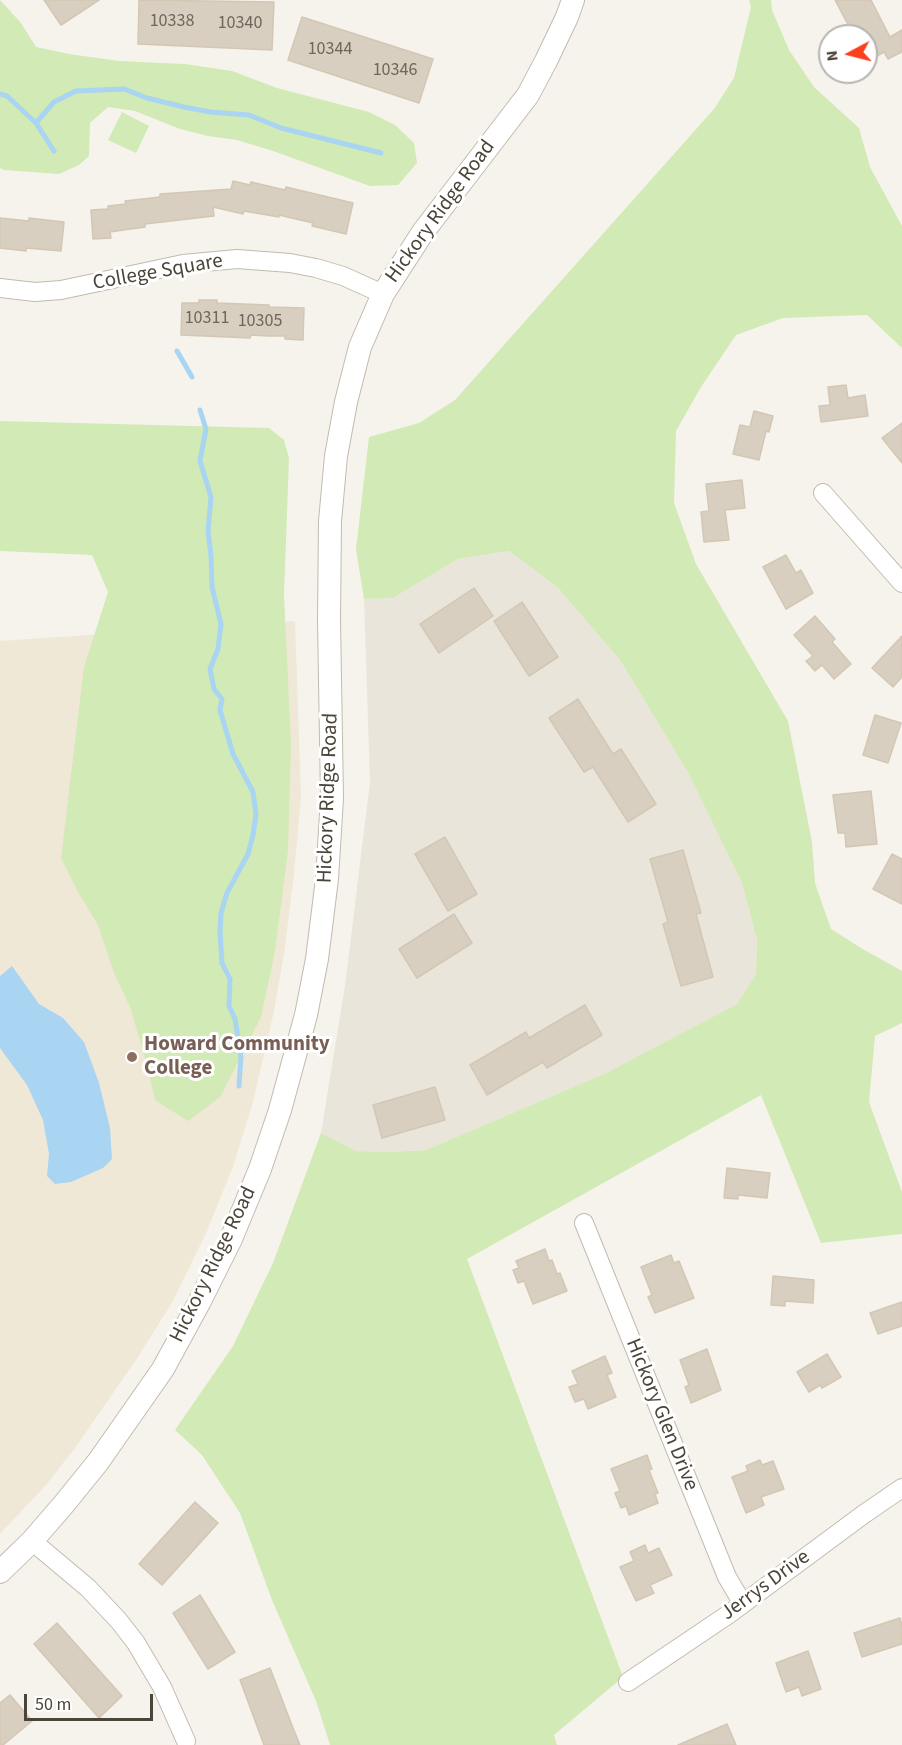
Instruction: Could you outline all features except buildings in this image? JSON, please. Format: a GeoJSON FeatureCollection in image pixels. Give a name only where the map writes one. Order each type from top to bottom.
{"type":"FeatureCollection","features":[{"type":"Feature","properties":{"kind":"street","name":"Hickory Ridge Road"},"geometry":{"type":"LineString","coordinates":[[0,1572],[32,1541],[98,1462],[163,1369],[231,1239],[260,1169],[280,1110],[306,1015],[317,959],[327,879],[333,798],[329,620],[330,521],[336,456],[346,402],[360,347],[382,294],[423,232],[528,95],[567,17],[573,0]]}},
{"type":"Feature","properties":{"kind":"street","name":"College Square"},"geometry":{"type":"LineString","coordinates":[[0,288],[35,292],[61,290],[183,264],[237,259],[290,263],[316,268],[343,276],[382,294]]}},
{"type":"Feature","properties":{"kind":"street"},"geometry":{"type":"LineString","coordinates":[[823,493],[902,583]]}},
{"type":"Feature","properties":{"kind":"street","name":"Hickory Glen Drive"},"geometry":{"type":"LineString","coordinates":[[584,1223],[727,1576],[743,1604]]}},
{"type":"Feature","properties":{"kind":"street","name":"Jerrys Drive"},"geometry":{"type":"LineString","coordinates":[[628,1682],[743,1604],[902,1488]]}},
{"type":"Feature","properties":{"kind":"street"},"geometry":{"type":"LineString","coordinates":[[32,1541],[88,1588],[120,1621],[162,1687],[186,1741]]}},
{"type":"Feature","properties":{"kind":"shaded area"},"geometry":{"type":"Polygon","coordinates":[[[509,551],[557,587],[620,660],[687,771],[742,883],[757,940],[756,974],[737,1004],[606,1073],[426,1150],[356,1151],[321,1133],[345,986],[370,782],[364,599],[393,598],[458,559],[509,551]]]}},
{"type":"Feature","properties":{"kind":"shaded area","name":"Howard Community College"},"geometry":{"type":"Polygon","coordinates":[[[295,621],[301,797],[294,874],[274,1011],[253,1102],[234,1164],[207,1231],[173,1301],[136,1360],[75,1448],[46,1485],[0,1534],[0,641],[295,621]]]}},
{"type":"Feature","properties":{"kind":"green space"},"geometry":{"type":"Polygon","coordinates":[[[0,0],[21,23],[36,47],[119,61],[185,64],[232,71],[277,88],[369,112],[395,125],[414,143],[417,163],[398,185],[370,186],[237,140],[180,129],[135,111],[108,107],[90,123],[89,156],[79,165],[59,174],[4,170],[0,168],[0,0]]]}},
{"type":"Feature","properties":{"kind":"green space"},"geometry":{"type":"Polygon","coordinates":[[[749,0],[771,0],[772,10],[789,50],[814,87],[859,128],[870,167],[902,226],[902,348],[867,315],[783,318],[736,335],[701,387],[676,431],[674,503],[696,564],[788,721],[812,842],[815,883],[831,929],[902,971],[902,1023],[875,1036],[869,1102],[902,1192],[902,1234],[821,1243],[761,1095],[467,1259],[623,1677],[554,1735],[557,1745],[330,1745],[316,1701],[272,1600],[240,1513],[202,1455],[175,1430],[233,1346],[273,1263],[321,1133],[356,1151],[426,1150],[606,1073],[737,1004],[756,974],[757,940],[742,883],[687,771],[620,660],[557,587],[509,551],[458,559],[393,598],[364,599],[356,549],[369,437],[419,423],[455,400],[714,109],[734,78],[751,7],[749,0]]]}},
{"type":"Feature","properties":{"kind":"green space"},"geometry":{"type":"Polygon","coordinates":[[[122,112],[149,126],[136,153],[108,140],[122,112]]]}},
{"type":"Feature","properties":{"kind":"green space"},"geometry":{"type":"Polygon","coordinates":[[[0,421],[269,428],[284,440],[289,458],[284,595],[291,744],[288,850],[275,951],[261,1017],[220,1097],[188,1121],[155,1100],[130,1007],[114,973],[98,925],[61,858],[84,667],[108,592],[92,555],[0,551],[0,421]]]}},
{"type":"Feature","properties":{"kind":"water"},"geometry":{"type":"Polygon","coordinates":[[[12,966],[39,1004],[63,1018],[84,1042],[99,1083],[110,1128],[112,1159],[103,1168],[71,1182],[55,1184],[47,1176],[49,1154],[43,1120],[27,1085],[0,1048],[0,976],[12,966]]]}},
{"type":"Feature","properties":{"kind":"waterway"},"geometry":{"type":"LineString","coordinates":[[36,123],[54,102],[76,91],[124,89],[147,98],[184,107],[249,115],[281,128],[381,153]]}},
{"type":"Feature","properties":{"kind":"waterway"},"geometry":{"type":"LineString","coordinates":[[0,94],[7,96],[36,123],[54,151]]}},
{"type":"Feature","properties":{"kind":"waterway"},"geometry":{"type":"LineString","coordinates":[[177,351],[192,377]]}},
{"type":"Feature","properties":{"kind":"waterway"},"geometry":{"type":"LineString","coordinates":[[200,410],[206,429],[200,461],[211,497],[208,531],[212,587],[221,624],[218,649],[210,669],[214,689],[222,699],[220,710],[233,754],[253,792],[256,814],[248,854],[227,893],[221,913],[222,963],[230,979],[229,1006],[235,1019],[241,1057],[239,1086]]}},
{"type":"Feature","properties":{"kind":"place","name":"Howard Community College"},"geometry":{"type":"Point","coordinates":[132,1057]}}]}
